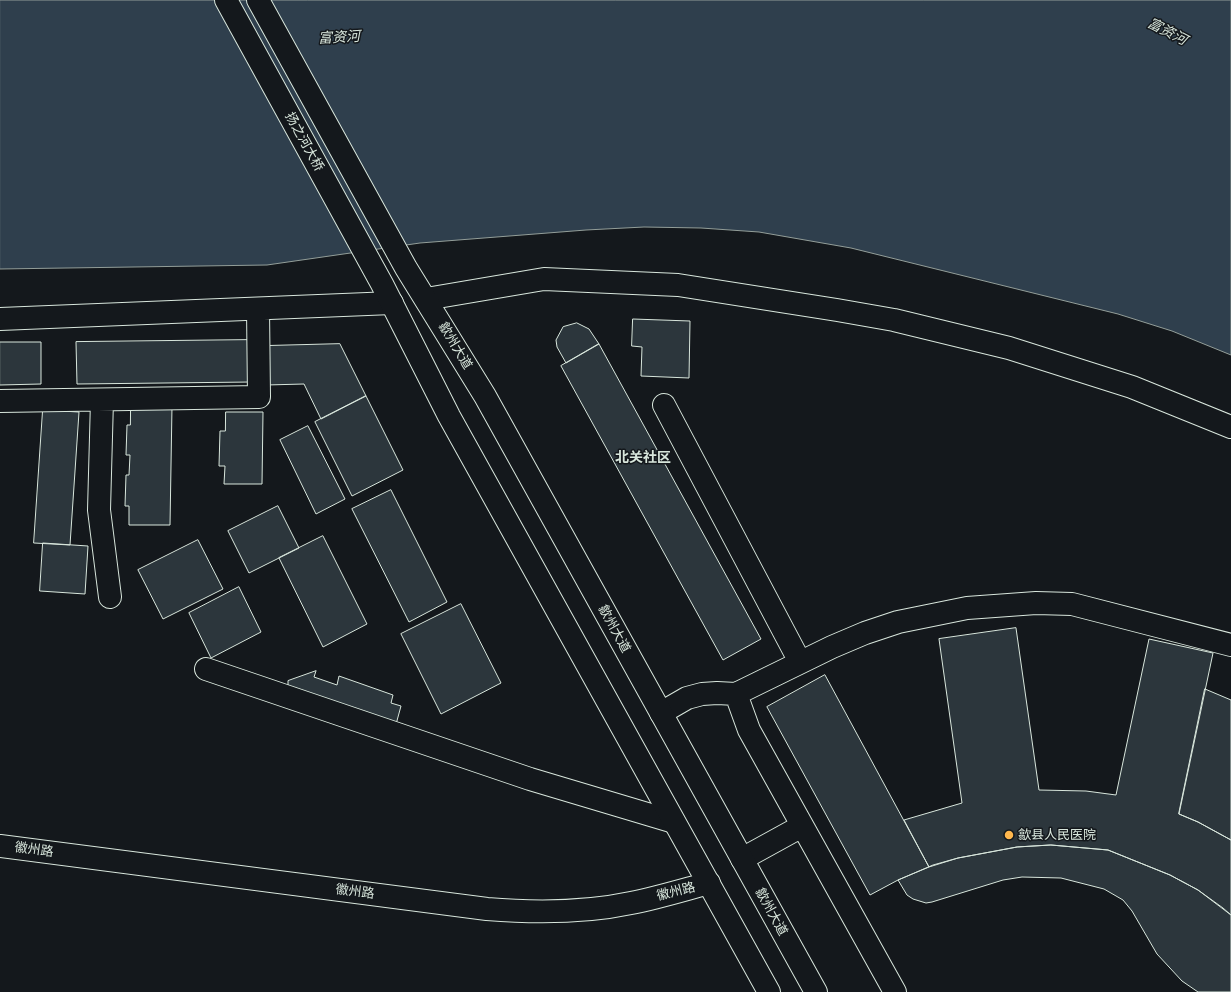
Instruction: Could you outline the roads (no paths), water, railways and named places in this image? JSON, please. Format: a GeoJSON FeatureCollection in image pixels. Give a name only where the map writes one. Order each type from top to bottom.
{"type":"FeatureCollection","features":[{"type":"Feature","properties":{"kind":"main road","name":"扬之河大桥"},"geometry":{"type":"LineString","coordinates":[[226,0],[392,303]]}},
{"type":"Feature","properties":{"kind":"main road","name":"歙州大道"},"geometry":{"type":"LineString","coordinates":[[258,0],[406,268],[485,396],[816,992]]}},
{"type":"Feature","properties":{"kind":"main road"},"geometry":{"type":"LineString","coordinates":[[426,299],[544,279],[678,285],[837,310],[916,325],[1009,348],[1132,387],[1231,427]]}},
{"type":"Feature","properties":{"kind":"main road"},"geometry":{"type":"LineString","coordinates":[[0,319],[392,303],[449,416],[769,992]]}},
{"type":"Feature","properties":{"kind":"main road"},"geometry":{"type":"LineString","coordinates":[[0,401],[259,397],[258,308]]}},
{"type":"Feature","properties":{"kind":"main road"},"geometry":{"type":"LineString","coordinates":[[102,400],[99,510],[110,597]]}},
{"type":"Feature","properties":{"kind":"main road"},"geometry":{"type":"LineString","coordinates":[[664,405],[800,662]]}},
{"type":"Feature","properties":{"kind":"main road"},"geometry":{"type":"LineString","coordinates":[[661,713],[673,704],[702,694],[736,694],[800,662],[858,636],[898,622],[932,614],[1002,604],[1072,604],[1231,645]]}},
{"type":"Feature","properties":{"kind":"main road"},"geometry":{"type":"LineString","coordinates":[[206,669],[530,779],[674,822]]}},
{"type":"Feature","properties":{"kind":"main road"},"geometry":{"type":"LineString","coordinates":[[736,694],[749,730],[895,992]]}},
{"type":"Feature","properties":{"kind":"main road"},"geometry":{"type":"LineString","coordinates":[[742,859],[802,826]]}},
{"type":"Feature","properties":{"kind":"main road","name":"徽州路"},"geometry":{"type":"LineString","coordinates":[[0,846],[487,909],[522,912],[556,912],[631,903],[709,883]]}},
{"type":"Feature","properties":{"kind":"water","name":"富资河"},"geometry":{"type":"Polygon","coordinates":[[[0,0],[1231,0],[1231,355],[1172,331],[1118,314],[851,248],[759,232],[701,228],[644,227],[420,243],[267,265],[0,269],[0,0]]]}},
{"type":"Feature","properties":{"kind":"place","name":"歙县人民医院"},"geometry":{"type":"Point","coordinates":[1009,835]}},
{"type":"Feature","properties":{"kind":"district","name":"北关社区"},"geometry":{"type":"Point","coordinates":[643,458]}}]}
